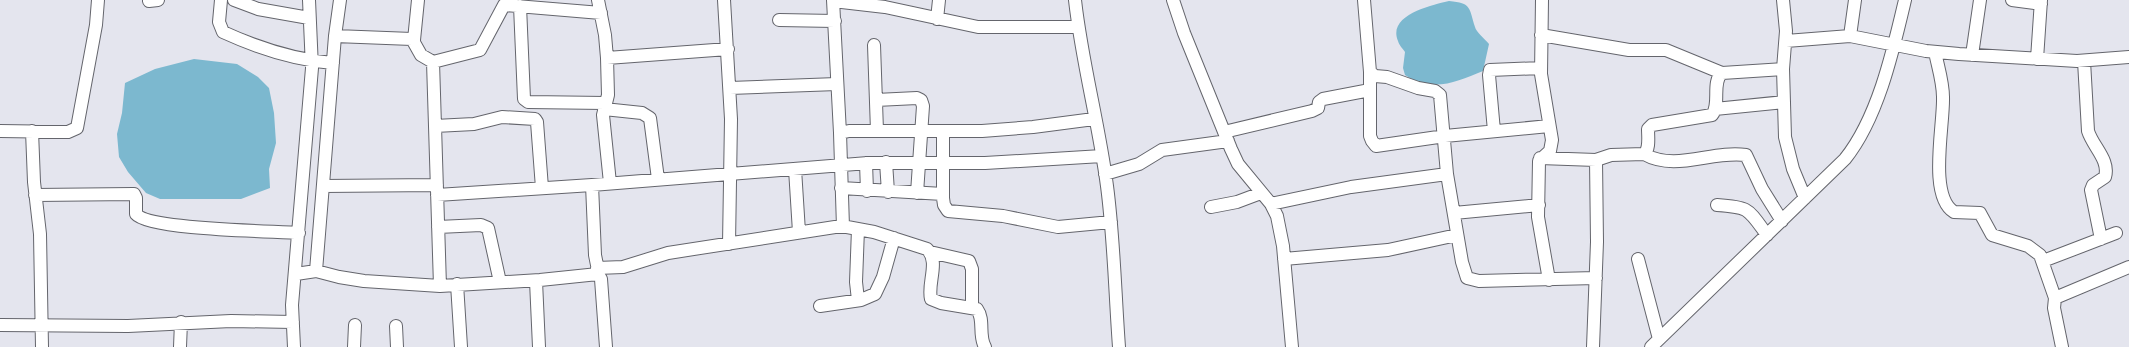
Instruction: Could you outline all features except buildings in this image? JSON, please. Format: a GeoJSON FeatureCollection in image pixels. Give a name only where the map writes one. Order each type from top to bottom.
{"type":"FeatureCollection","features":[{"type":"Feature","properties":{"kind":"street"},"geometry":{"type":"LineString","coordinates":[[0,131],[68,132],[77,128],[96,25],[98,0]]}},
{"type":"Feature","properties":{"kind":"street"},"geometry":{"type":"LineString","coordinates":[[149,0],[158,0]]}},
{"type":"Feature","properties":{"kind":"street"},"geometry":{"type":"LineString","coordinates":[[221,0],[219,22],[223,32],[282,56],[322,63]]}},
{"type":"Feature","properties":{"kind":"street"},"geometry":{"type":"LineString","coordinates":[[234,0],[258,9],[309,18]]}},
{"type":"Feature","properties":{"kind":"street"},"geometry":{"type":"LineString","coordinates":[[294,347],[292,305],[306,272],[323,186],[322,63],[309,18],[309,0]]}},
{"type":"Feature","properties":{"kind":"street"},"geometry":{"type":"LineString","coordinates":[[306,272],[299,233],[322,63],[335,36],[340,0]]}},
{"type":"Feature","properties":{"kind":"street"},"geometry":{"type":"LineString","coordinates":[[418,0],[414,40],[420,55],[433,62],[480,50],[503,2],[520,6],[601,13]]}},
{"type":"Feature","properties":{"kind":"street"},"geometry":{"type":"LineString","coordinates":[[598,0],[607,58],[608,95],[604,106],[610,183]]}},
{"type":"Feature","properties":{"kind":"street"},"geometry":{"type":"LineString","coordinates":[[724,0],[730,88],[729,244]]}},
{"type":"Feature","properties":{"kind":"street"},"geometry":{"type":"LineString","coordinates":[[937,19],[939,0]]}},
{"type":"Feature","properties":{"kind":"street"},"geometry":{"type":"LineString","coordinates":[[1075,0],[1078,27],[1105,174],[1111,222],[1119,347]]}},
{"type":"Feature","properties":{"kind":"street"},"geometry":{"type":"LineString","coordinates":[[1173,0],[1184,33],[1238,164],[1271,204],[1281,231],[1292,347]]}},
{"type":"Feature","properties":{"kind":"street"},"geometry":{"type":"LineString","coordinates":[[1364,0],[1370,72],[1370,136],[1376,146],[1445,136],[1549,126]]}},
{"type":"Feature","properties":{"kind":"street"},"geometry":{"type":"LineString","coordinates":[[1540,158],[1550,151],[1551,147],[1541,68],[1542,0]]}},
{"type":"Feature","properties":{"kind":"street"},"geometry":{"type":"LineString","coordinates":[[1783,0],[1786,41],[1783,70],[1786,145],[1793,169],[1805,198]]}},
{"type":"Feature","properties":{"kind":"street"},"geometry":{"type":"LineString","coordinates":[[1850,36],[1855,0]]}},
{"type":"Feature","properties":{"kind":"street"},"geometry":{"type":"LineString","coordinates":[[1655,343],[1845,159],[1858,142],[1868,122],[1895,43],[1905,0]]}},
{"type":"Feature","properties":{"kind":"street"},"geometry":{"type":"LineString","coordinates":[[1972,55],[1980,0]]}},
{"type":"Feature","properties":{"kind":"street"},"geometry":{"type":"LineString","coordinates":[[2012,0],[2041,2],[2037,58]]}},
{"type":"Feature","properties":{"kind":"street"},"geometry":{"type":"LineString","coordinates":[[843,227],[833,1],[894,5],[937,19],[978,27],[1078,27]]}},
{"type":"Feature","properties":{"kind":"street"},"geometry":{"type":"LineString","coordinates":[[520,6],[524,99],[528,102],[604,106],[642,113],[650,118],[658,179]]}},
{"type":"Feature","properties":{"kind":"street"},"geometry":{"type":"LineString","coordinates":[[779,20],[835,21]]}},
{"type":"Feature","properties":{"kind":"street"},"geometry":{"type":"LineString","coordinates":[[1541,35],[1630,50],[1666,50],[1722,73],[1783,70]]}},
{"type":"Feature","properties":{"kind":"street"},"geometry":{"type":"LineString","coordinates":[[335,36],[414,40]]}},
{"type":"Feature","properties":{"kind":"street"},"geometry":{"type":"LineString","coordinates":[[1786,41],[1850,36],[1895,43],[1926,51],[1972,55],[2084,61],[2129,57]]}},
{"type":"Feature","properties":{"kind":"street"},"geometry":{"type":"LineString","coordinates":[[874,45],[877,131]]}},
{"type":"Feature","properties":{"kind":"street"},"geometry":{"type":"LineString","coordinates":[[607,58],[728,49]]}},
{"type":"Feature","properties":{"kind":"street"},"geometry":{"type":"LineString","coordinates":[[1926,51],[1943,94],[1939,176],[1944,203],[1954,212],[1980,213],[1992,235],[2028,246],[2040,255],[2055,298],[2054,308],[2062,347]]}},
{"type":"Feature","properties":{"kind":"street"},"geometry":{"type":"LineString","coordinates":[[2084,61],[2088,131],[2090,138],[2102,157],[2106,171],[2105,177],[2092,187],[2101,239]]}},
{"type":"Feature","properties":{"kind":"street"},"geometry":{"type":"LineString","coordinates":[[433,62],[440,286]]}},
{"type":"Feature","properties":{"kind":"street"},"geometry":{"type":"LineString","coordinates":[[1494,131],[1489,75],[1490,70],[1541,68]]}},
{"type":"Feature","properties":{"kind":"street"},"geometry":{"type":"LineString","coordinates":[[1370,72],[1375,76],[1387,77],[1418,88],[1438,92],[1441,102],[1445,136],[1447,174],[1457,235],[1467,278],[1472,280],[1549,280],[1596,278]]}},
{"type":"Feature","properties":{"kind":"street"},"geometry":{"type":"LineString","coordinates":[[1644,154],[1647,152],[1649,126],[1712,115],[1715,109],[1718,79],[1722,73]]}},
{"type":"Feature","properties":{"kind":"street"},"geometry":{"type":"LineString","coordinates":[[730,88],[837,84]]}},
{"type":"Feature","properties":{"kind":"street"},"geometry":{"type":"LineString","coordinates":[[1105,174],[1139,164],[1162,150],[1226,137],[1312,111],[1318,108],[1323,99],[1370,90]]}},
{"type":"Feature","properties":{"kind":"street"},"geometry":{"type":"LineString","coordinates":[[876,100],[919,98],[923,106],[917,193]]}},
{"type":"Feature","properties":{"kind":"street"},"geometry":{"type":"LineString","coordinates":[[1715,109],[1784,102]]}},
{"type":"Feature","properties":{"kind":"street"},"geometry":{"type":"LineString","coordinates":[[435,126],[474,124],[502,117],[535,119],[537,122],[540,146],[542,188]]}},
{"type":"Feature","properties":{"kind":"street"},"geometry":{"type":"LineString","coordinates":[[840,133],[1033,128],[1094,119]]}},
{"type":"Feature","properties":{"kind":"street"},"geometry":{"type":"LineString","coordinates":[[32,131],[35,195],[40,234],[42,347]]}},
{"type":"Feature","properties":{"kind":"street"},"geometry":{"type":"LineString","coordinates":[[943,131],[943,194],[944,205],[950,212],[1003,216],[1058,227],[1111,222]]}},
{"type":"Feature","properties":{"kind":"street"},"geometry":{"type":"LineString","coordinates":[[1540,158],[1596,160],[1610,156],[1644,154],[1653,159],[1669,162],[1746,156],[1762,190],[1782,221]]}},
{"type":"Feature","properties":{"kind":"street"},"geometry":{"type":"LineString","coordinates":[[323,186],[437,190],[542,188],[866,163],[985,163],[1102,156]]}},
{"type":"Feature","properties":{"kind":"street"},"geometry":{"type":"LineString","coordinates":[[1540,158],[1538,206],[1539,228],[1549,280]]}},
{"type":"Feature","properties":{"kind":"street"},"geometry":{"type":"LineString","coordinates":[[1593,347],[1596,278],[1596,160]]}},
{"type":"Feature","properties":{"kind":"street"},"geometry":{"type":"LineString","coordinates":[[886,162],[888,192]]}},
{"type":"Feature","properties":{"kind":"street"},"geometry":{"type":"LineString","coordinates":[[866,163],[867,191]]}},
{"type":"Feature","properties":{"kind":"street"},"geometry":{"type":"LineString","coordinates":[[795,169],[799,232]]}},
{"type":"Feature","properties":{"kind":"street"},"geometry":{"type":"LineString","coordinates":[[1271,204],[1351,187],[1447,174]]}},
{"type":"Feature","properties":{"kind":"street"},"geometry":{"type":"LineString","coordinates":[[592,185],[598,271],[601,279],[606,347]]}},
{"type":"Feature","properties":{"kind":"street"},"geometry":{"type":"LineString","coordinates":[[841,188],[867,191],[943,194]]}},
{"type":"Feature","properties":{"kind":"street"},"geometry":{"type":"LineString","coordinates":[[1211,208],[1237,202],[1261,193]]}},
{"type":"Feature","properties":{"kind":"street"},"geometry":{"type":"LineString","coordinates":[[35,195],[134,194],[136,198],[136,214],[144,220],[182,226],[299,233]]}},
{"type":"Feature","properties":{"kind":"street"},"geometry":{"type":"LineString","coordinates":[[1716,205],[1747,209],[1767,235]]}},
{"type":"Feature","properties":{"kind":"street"},"geometry":{"type":"LineString","coordinates":[[1454,213],[1538,206]]}},
{"type":"Feature","properties":{"kind":"street"},"geometry":{"type":"LineString","coordinates":[[438,227],[485,226],[490,233],[500,282]]}},
{"type":"Feature","properties":{"kind":"street"},"geometry":{"type":"LineString","coordinates":[[306,272],[364,281],[440,286],[536,281],[595,273],[598,271],[623,267],[668,254],[799,232],[843,227],[858,229],[894,238],[921,246],[930,252],[969,262],[972,269],[972,307]]}},
{"type":"Feature","properties":{"kind":"street"},"geometry":{"type":"LineString","coordinates":[[858,229],[856,282],[858,300]]}},
{"type":"Feature","properties":{"kind":"street"},"geometry":{"type":"LineString","coordinates":[[2043,261],[2116,233]]}},
{"type":"Feature","properties":{"kind":"street"},"geometry":{"type":"LineString","coordinates":[[1284,259],[1388,250],[1457,235]]}},
{"type":"Feature","properties":{"kind":"street"},"geometry":{"type":"LineString","coordinates":[[820,306],[870,297],[878,289],[894,238]]}},
{"type":"Feature","properties":{"kind":"street"},"geometry":{"type":"LineString","coordinates":[[930,252],[933,265],[930,293],[932,298],[941,303],[972,307],[980,313],[982,342],[985,347]]}},
{"type":"Feature","properties":{"kind":"street"},"geometry":{"type":"LineString","coordinates":[[1638,259],[1655,343]]}},
{"type":"Feature","properties":{"kind":"street"},"geometry":{"type":"LineString","coordinates":[[2055,298],[2129,267]]}},
{"type":"Feature","properties":{"kind":"street"},"geometry":{"type":"LineString","coordinates":[[536,281],[539,347]]}},
{"type":"Feature","properties":{"kind":"street"},"geometry":{"type":"LineString","coordinates":[[457,284],[461,347]]}},
{"type":"Feature","properties":{"kind":"street"},"geometry":{"type":"LineString","coordinates":[[0,325],[128,326],[181,322],[293,322]]}},
{"type":"Feature","properties":{"kind":"street"},"geometry":{"type":"LineString","coordinates":[[180,347],[181,322]]}},
{"type":"Feature","properties":{"kind":"street"},"geometry":{"type":"LineString","coordinates":[[354,347],[355,325]]}},
{"type":"Feature","properties":{"kind":"street"},"geometry":{"type":"LineString","coordinates":[[396,326],[397,347]]}},
{"type":"Feature","properties":{"kind":"water"},"geometry":{"type":"Polygon","coordinates":[[[1449,1],[1466,5],[1470,11],[1476,29],[1489,44],[1483,71],[1454,82],[1435,85],[1425,84],[1405,75],[1403,68],[1405,52],[1400,45],[1396,32],[1399,24],[1413,13],[1432,5],[1449,1]]]}},
{"type":"Feature","properties":{"kind":"water"},"geometry":{"type":"Polygon","coordinates":[[[194,59],[237,64],[258,77],[269,88],[274,113],[276,143],[269,169],[270,188],[241,199],[160,199],[146,193],[128,172],[119,157],[117,134],[122,113],[125,83],[155,69],[194,59]]]}}]}
